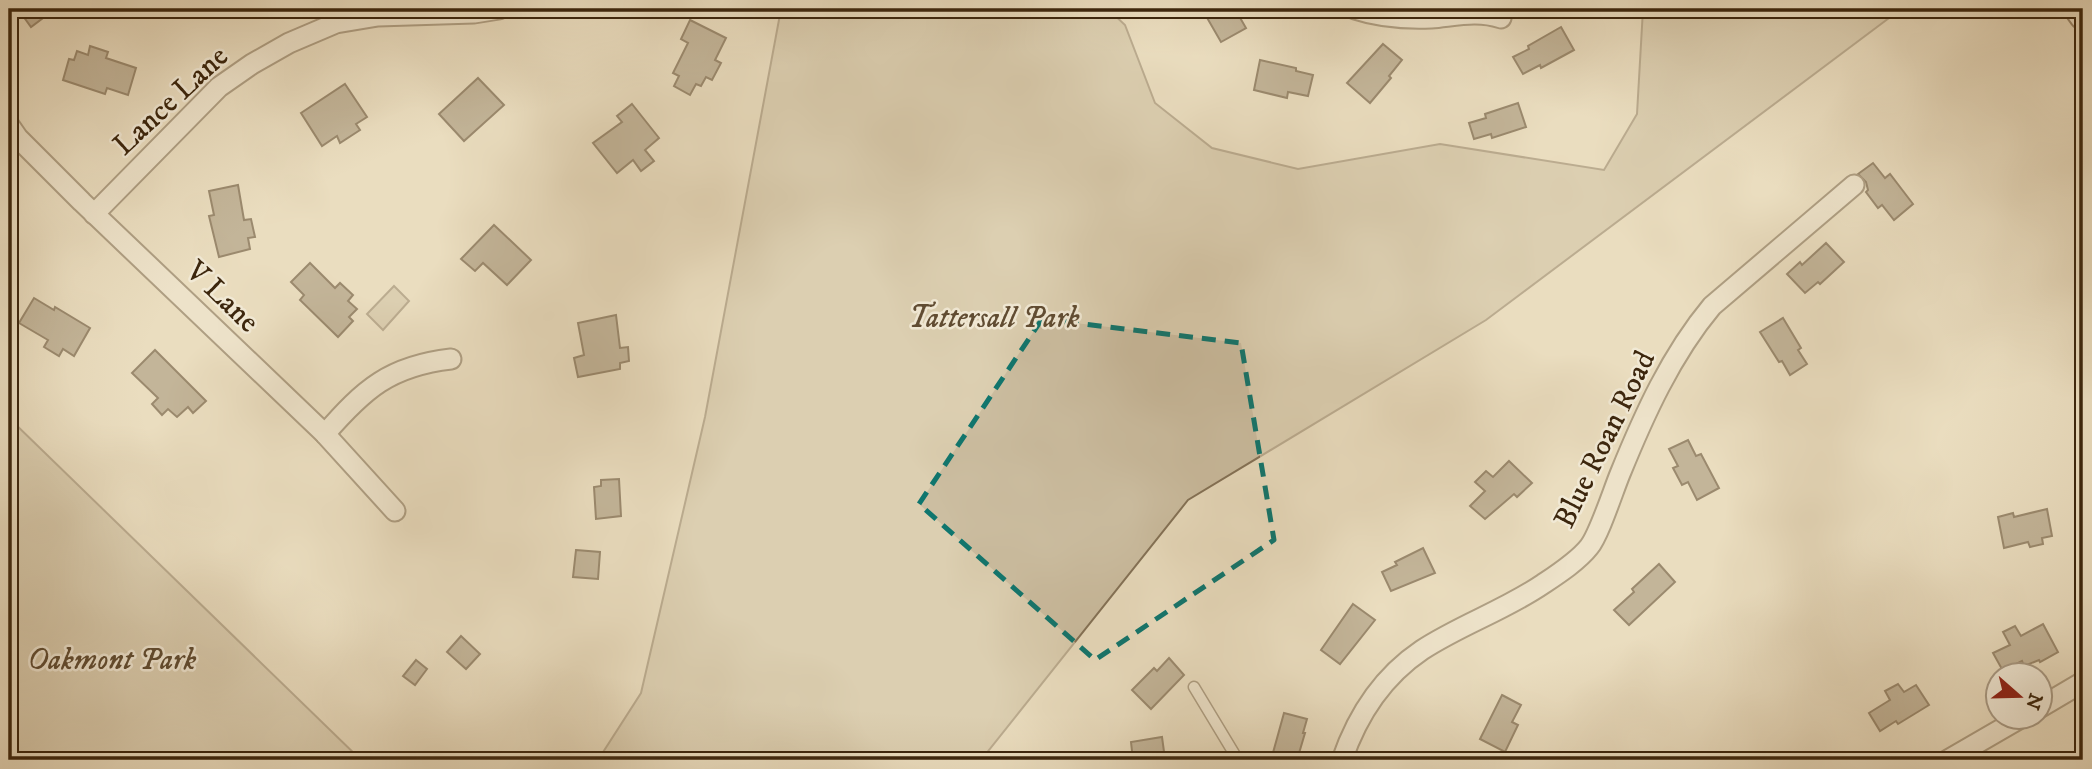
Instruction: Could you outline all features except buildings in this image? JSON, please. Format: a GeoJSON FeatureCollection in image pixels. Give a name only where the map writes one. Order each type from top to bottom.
{"type":"FeatureCollection","features":[{"type":"Feature","properties":{"kind":"street","name":"Lance Lane"},"geometry":{"type":"LineString","coordinates":[[94,214],[219,87],[289,43],[336,23],[378,16],[474,13],[499,9]]}},
{"type":"Feature","properties":{"kind":"street"},"geometry":{"type":"LineString","coordinates":[[1355,9],[1382,16],[1409,18],[1488,14],[1501,18]]}},
{"type":"Feature","properties":{"kind":"street"},"geometry":{"type":"LineString","coordinates":[[2078,9],[2083,16]]}},
{"type":"Feature","properties":{"kind":"street","name":"V Lane"},"geometry":{"type":"LineString","coordinates":[[9,125],[18,138],[94,214],[325,434],[395,511]]}},
{"type":"Feature","properties":{"kind":"street","name":"Blue Roan Road"},"geometry":{"type":"LineString","coordinates":[[1342,760],[1351,734],[1363,712],[1377,691],[1401,667],[1421,650],[1525,596],[1556,575],[1589,547],[1635,438],[1670,366],[1694,328],[1712,306],[1854,184]]}},
{"type":"Feature","properties":{"kind":"street"},"geometry":{"type":"LineString","coordinates":[[325,434],[356,399],[393,374],[422,362],[451,359]]}},
{"type":"Feature","properties":{"kind":"street"},"geometry":{"type":"LineString","coordinates":[[2054,699],[2083,682]]}},
{"type":"Feature","properties":{"kind":"street"},"geometry":{"type":"LineString","coordinates":[[1955,759],[2002,730]]}},
{"type":"Feature","properties":{"kind":"lane"},"geometry":{"type":"LineString","coordinates":[[1194,687],[1238,760]]}},
{"type":"Feature","properties":{"kind":"highlighted area"},"geometry":{"type":"Polygon","coordinates":[[[1042,319],[1241,343],[1274,540],[1095,660],[919,504],[1042,319]]]}},
{"type":"Feature","properties":{"kind":"green space","name":"Tattersall Park"},"geometry":{"type":"Polygon","coordinates":[[[781,9],[1108,9],[1125,25],[1155,103],[1212,148],[1298,169],[1440,144],[1604,170],[1637,114],[1643,9],[1901,9],[1486,320],[1188,500],[981,760],[598,760],[641,693],[705,417],[781,9]]]}},
{"type":"Feature","properties":{"kind":"green space"},"geometry":{"type":"Polygon","coordinates":[[[394,286],[409,301],[383,330],[367,314],[394,286]]]}},
{"type":"Feature","properties":{"kind":"green space","name":"Oakmont Park"},"geometry":{"type":"Polygon","coordinates":[[[9,418],[361,760],[9,760],[9,418]]]}}]}
